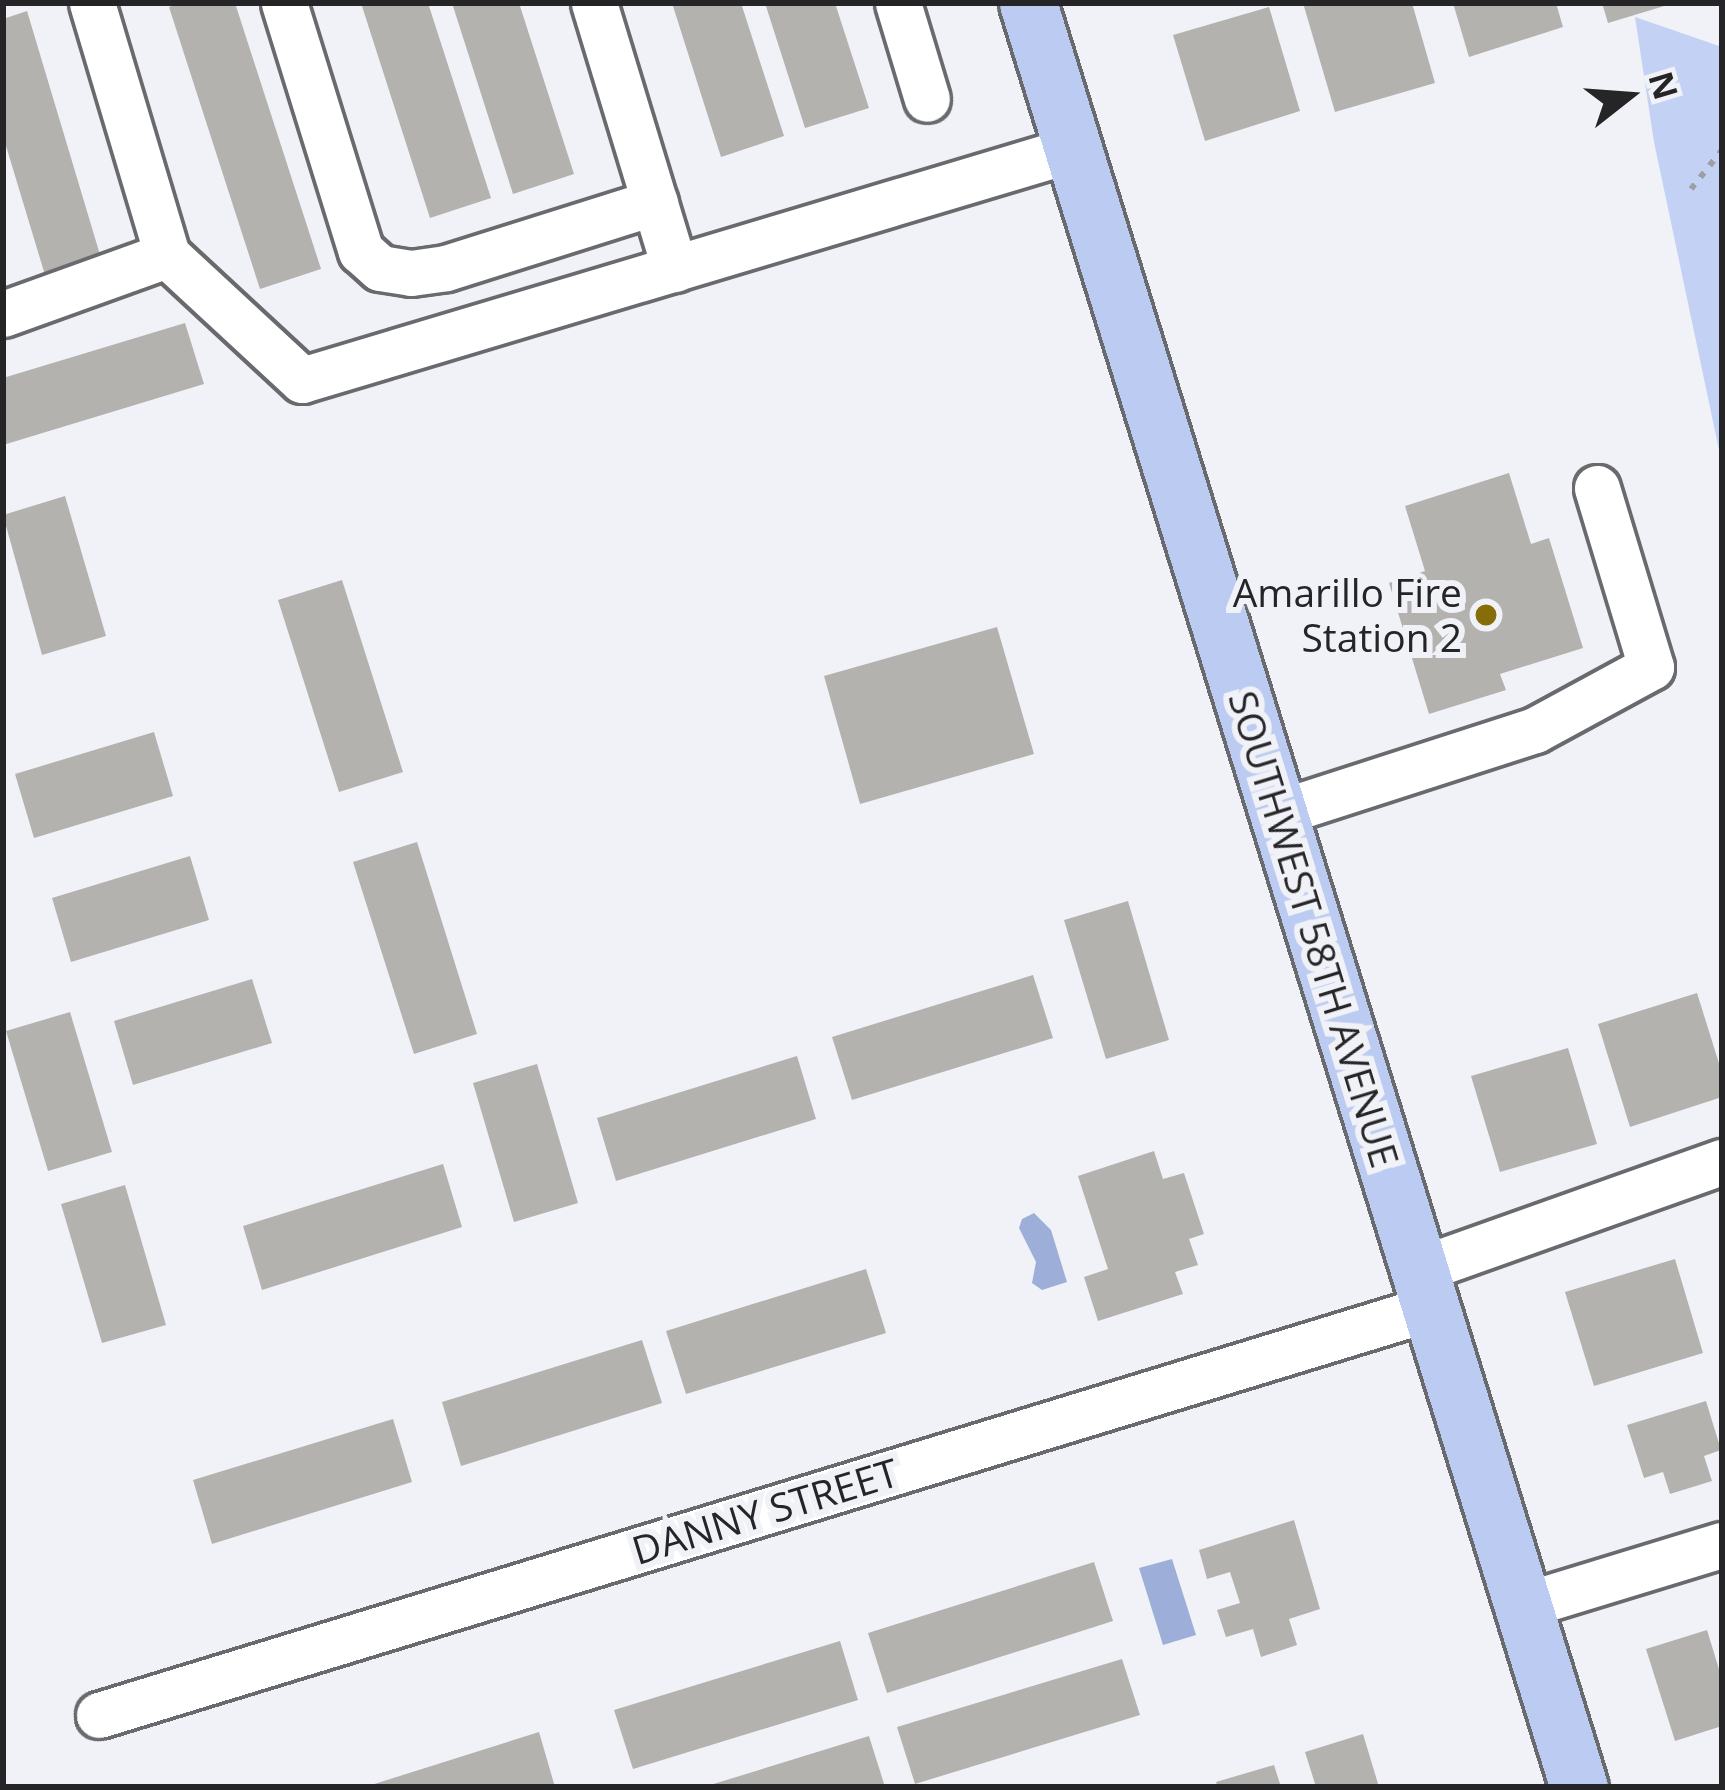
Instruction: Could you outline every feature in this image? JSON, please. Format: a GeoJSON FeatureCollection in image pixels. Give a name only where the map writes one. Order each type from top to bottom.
{"type":"FeatureCollection","features":[{"type":"Feature","properties":{"kind":"main road","name":"SOUTHWEST 58TH AVENUE"},"geometry":{"type":"LineString","coordinates":[[1032,4],[1579,1787]]}},
{"type":"Feature","properties":{"kind":"street"},"geometry":{"type":"LineString","coordinates":[[92,3],[167,255],[302,380],[1073,149]]}},
{"type":"Feature","properties":{"kind":"street"},"geometry":{"type":"LineString","coordinates":[[284,3],[361,250],[380,268],[411,273],[446,268],[655,202]]}},
{"type":"Feature","properties":{"kind":"street"},"geometry":{"type":"LineString","coordinates":[[594,3],[675,268]]}},
{"type":"Feature","properties":{"kind":"street"},"geometry":{"type":"LineString","coordinates":[[898,3],[927,99]]}},
{"type":"Feature","properties":{"kind":"street"},"geometry":{"type":"LineString","coordinates":[[3,314],[167,255]]}},
{"type":"Feature","properties":{"kind":"street"},"geometry":{"type":"LineString","coordinates":[[1278,813],[1535,730],[1651,667],[1597,488]]}},
{"type":"Feature","properties":{"kind":"street","name":"DANNY STREET"},"geometry":{"type":"LineString","coordinates":[[99,1715],[1424,1289],[1722,1162]]}},
{"type":"Feature","properties":{"kind":"street"},"geometry":{"type":"LineString","coordinates":[[1522,1606],[1722,1545]]}},
{"type":"Feature","properties":{"kind":"path"},"geometry":{"type":"LineString","coordinates":[[1691,189],[1722,150]]}},
{"type":"Feature","properties":{"kind":"shaded area"},"geometry":{"type":"Polygon","coordinates":[[[1635,17],[1722,47],[1722,464],[1654,142],[1635,17]]]}},
{"type":"Feature","properties":{"kind":"shaded area"},"geometry":{"type":"Polygon","coordinates":[[[1034,1213],[1051,1230],[1067,1282],[1042,1290],[1032,1283],[1036,1262],[1019,1228],[1022,1219],[1034,1213]]]}},
{"type":"Feature","properties":{"kind":"shaded area"},"geometry":{"type":"Polygon","coordinates":[[[1172,1559],[1196,1635],[1163,1645],[1139,1568],[1172,1559]]]}},
{"type":"Feature","properties":{"kind":"building"},"geometry":{"type":"Polygon","coordinates":[[[235,3],[321,269],[260,289],[169,7],[235,3]]]}},
{"type":"Feature","properties":{"kind":"building"},"geometry":{"type":"Polygon","coordinates":[[[361,3],[428,3],[491,198],[430,218],[361,3]]]}},
{"type":"Feature","properties":{"kind":"building"},"geometry":{"type":"Polygon","coordinates":[[[452,3],[519,3],[574,174],[513,194],[452,3]]]}},
{"type":"Feature","properties":{"kind":"building"},"geometry":{"type":"Polygon","coordinates":[[[672,3],[741,3],[784,136],[721,157],[672,3]]]}},
{"type":"Feature","properties":{"kind":"building"},"geometry":{"type":"Polygon","coordinates":[[[765,3],[835,3],[869,108],[805,128],[765,3]]]}},
{"type":"Feature","properties":{"kind":"building"},"geometry":{"type":"Polygon","coordinates":[[[1303,3],[1412,3],[1435,83],[1335,112],[1303,3]]]}},
{"type":"Feature","properties":{"kind":"building"},"geometry":{"type":"Polygon","coordinates":[[[1453,3],[1556,3],[1563,27],[1469,57],[1453,3]]]}},
{"type":"Feature","properties":{"kind":"building"},"geometry":{"type":"Polygon","coordinates":[[[1602,3],[1671,3],[1671,4],[1608,23],[1602,3]]]}},
{"type":"Feature","properties":{"kind":"building"},"geometry":{"type":"Polygon","coordinates":[[[1269,7],[1300,111],[1205,141],[1173,35],[1269,7]]]}},
{"type":"Feature","properties":{"kind":"building"},"geometry":{"type":"Polygon","coordinates":[[[27,11],[101,258],[45,275],[3,136],[3,19],[27,11]]]}},
{"type":"Feature","properties":{"kind":"building"},"geometry":{"type":"Polygon","coordinates":[[[185,323],[204,384],[3,445],[3,378],[185,323]]]}},
{"type":"Feature","properties":{"kind":"building","name":"Amarillo Fire Station 2"},"geometry":{"type":"Polygon","coordinates":[[[1509,473],[1531,544],[1549,538],[1583,648],[1500,674],[1506,690],[1429,714],[1389,583],[1425,571],[1405,506],[1509,473]]]}},
{"type":"Feature","properties":{"kind":"building"},"geometry":{"type":"Polygon","coordinates":[[[65,496],[106,636],[42,655],[3,515],[65,496]]]}},
{"type":"Feature","properties":{"kind":"building"},"geometry":{"type":"Polygon","coordinates":[[[342,580],[403,772],[339,792],[278,600],[342,580]]]}},
{"type":"Feature","properties":{"kind":"building"},"geometry":{"type":"Polygon","coordinates":[[[997,627],[1034,754],[860,804],[824,676],[997,627]]]}},
{"type":"Feature","properties":{"kind":"building"},"geometry":{"type":"Polygon","coordinates":[[[154,732],[173,796],[34,838],[15,774],[154,732]]]}},
{"type":"Feature","properties":{"kind":"building"},"geometry":{"type":"Polygon","coordinates":[[[417,842],[477,1034],[414,1054],[353,862],[417,842]]]}},
{"type":"Feature","properties":{"kind":"building"},"geometry":{"type":"Polygon","coordinates":[[[190,856],[209,920],[71,962],[52,898],[190,856]]]}},
{"type":"Feature","properties":{"kind":"building"},"geometry":{"type":"Polygon","coordinates":[[[1128,901],[1169,1040],[1106,1059],[1064,920],[1128,901]]]}},
{"type":"Feature","properties":{"kind":"building"},"geometry":{"type":"Polygon","coordinates":[[[1033,975],[1053,1038],[852,1100],[832,1037],[1033,975]]]}},
{"type":"Feature","properties":{"kind":"building"},"geometry":{"type":"Polygon","coordinates":[[[252,979],[272,1043],[133,1085],[114,1021],[252,979]]]}},
{"type":"Feature","properties":{"kind":"building"},"geometry":{"type":"Polygon","coordinates":[[[1697,993],[1722,1073],[1722,1097],[1630,1127],[1598,1024],[1697,993]]]}},
{"type":"Feature","properties":{"kind":"building"},"geometry":{"type":"Polygon","coordinates":[[[70,1012],[112,1152],[48,1171],[6,1031],[70,1012]]]}},
{"type":"Feature","properties":{"kind":"building"},"geometry":{"type":"Polygon","coordinates":[[[1568,1048],[1597,1144],[1500,1172],[1471,1076],[1568,1048]]]}},
{"type":"Feature","properties":{"kind":"building"},"geometry":{"type":"Polygon","coordinates":[[[797,1056],[816,1119],[616,1181],[597,1118],[797,1056]]]}},
{"type":"Feature","properties":{"kind":"building"},"geometry":{"type":"Polygon","coordinates":[[[537,1064],[578,1203],[514,1222],[473,1083],[537,1064]]]}},
{"type":"Feature","properties":{"kind":"building"},"geometry":{"type":"Polygon","coordinates":[[[1154,1151],[1163,1179],[1184,1173],[1204,1234],[1189,1239],[1198,1265],[1175,1272],[1183,1294],[1098,1321],[1084,1277],[1108,1269],[1078,1176],[1154,1151]]]}},
{"type":"Feature","properties":{"kind":"building"},"geometry":{"type":"Polygon","coordinates":[[[443,1164],[462,1227],[262,1290],[243,1226],[443,1164]]]}},
{"type":"Feature","properties":{"kind":"building"},"geometry":{"type":"Polygon","coordinates":[[[125,1185],[166,1325],[102,1343],[61,1204],[125,1185]]]}},
{"type":"Feature","properties":{"kind":"building"},"geometry":{"type":"Polygon","coordinates":[[[1675,1259],[1703,1353],[1594,1386],[1565,1292],[1675,1259]]]}},
{"type":"Feature","properties":{"kind":"building"},"geometry":{"type":"Polygon","coordinates":[[[866,1269],[886,1333],[686,1394],[666,1331],[866,1269]]]}},
{"type":"Feature","properties":{"kind":"building"},"geometry":{"type":"Polygon","coordinates":[[[642,1340],[662,1403],[461,1466],[442,1402],[642,1340]]]}},
{"type":"Feature","properties":{"kind":"building"},"geometry":{"type":"Polygon","coordinates":[[[1706,1401],[1721,1450],[1704,1456],[1712,1481],[1670,1494],[1663,1472],[1644,1478],[1627,1425],[1706,1401]]]}},
{"type":"Feature","properties":{"kind":"building"},"geometry":{"type":"Polygon","coordinates":[[[393,1419],[412,1482],[212,1544],[193,1480],[393,1419]]]}},
{"type":"Feature","properties":{"kind":"building"},"geometry":{"type":"Polygon","coordinates":[[[1294,1520],[1320,1609],[1289,1619],[1297,1645],[1261,1657],[1253,1629],[1226,1637],[1217,1610],[1240,1603],[1230,1572],[1207,1579],[1199,1550],[1294,1520]]]}},
{"type":"Feature","properties":{"kind":"building"},"geometry":{"type":"Polygon","coordinates":[[[1094,1562],[1113,1621],[887,1693],[868,1633],[1094,1562]]]}},
{"type":"Feature","properties":{"kind":"building"},"geometry":{"type":"Polygon","coordinates":[[[1707,1630],[1722,1679],[1722,1726],[1675,1741],[1646,1649],[1707,1630]]]}},
{"type":"Feature","properties":{"kind":"building"},"geometry":{"type":"Polygon","coordinates":[[[840,1641],[858,1700],[633,1769],[614,1710],[840,1641]]]}},
{"type":"Feature","properties":{"kind":"building"},"geometry":{"type":"Polygon","coordinates":[[[1122,1659],[1140,1715],[915,1784],[897,1727],[1122,1659]]]}},
{"type":"Feature","properties":{"kind":"building"},"geometry":{"type":"Polygon","coordinates":[[[539,1732],[555,1787],[368,1787],[368,1786],[539,1732]]]}},
{"type":"Feature","properties":{"kind":"building"},"geometry":{"type":"Polygon","coordinates":[[[1363,1734],[1379,1787],[1316,1787],[1305,1752],[1363,1734]]]}},
{"type":"Feature","properties":{"kind":"building"},"geometry":{"type":"Polygon","coordinates":[[[869,1736],[885,1787],[707,1787],[707,1786],[869,1736]]]}},
{"type":"Feature","properties":{"kind":"building"},"geometry":{"type":"Polygon","coordinates":[[[1274,1765],[1281,1787],[1218,1787],[1216,1782],[1274,1765]]]}},
{"type":"Feature","properties":{"kind":"place","name":"Amarillo Fire Station 2"},"geometry":{"type":"Point","coordinates":[1486,615]}}]}
